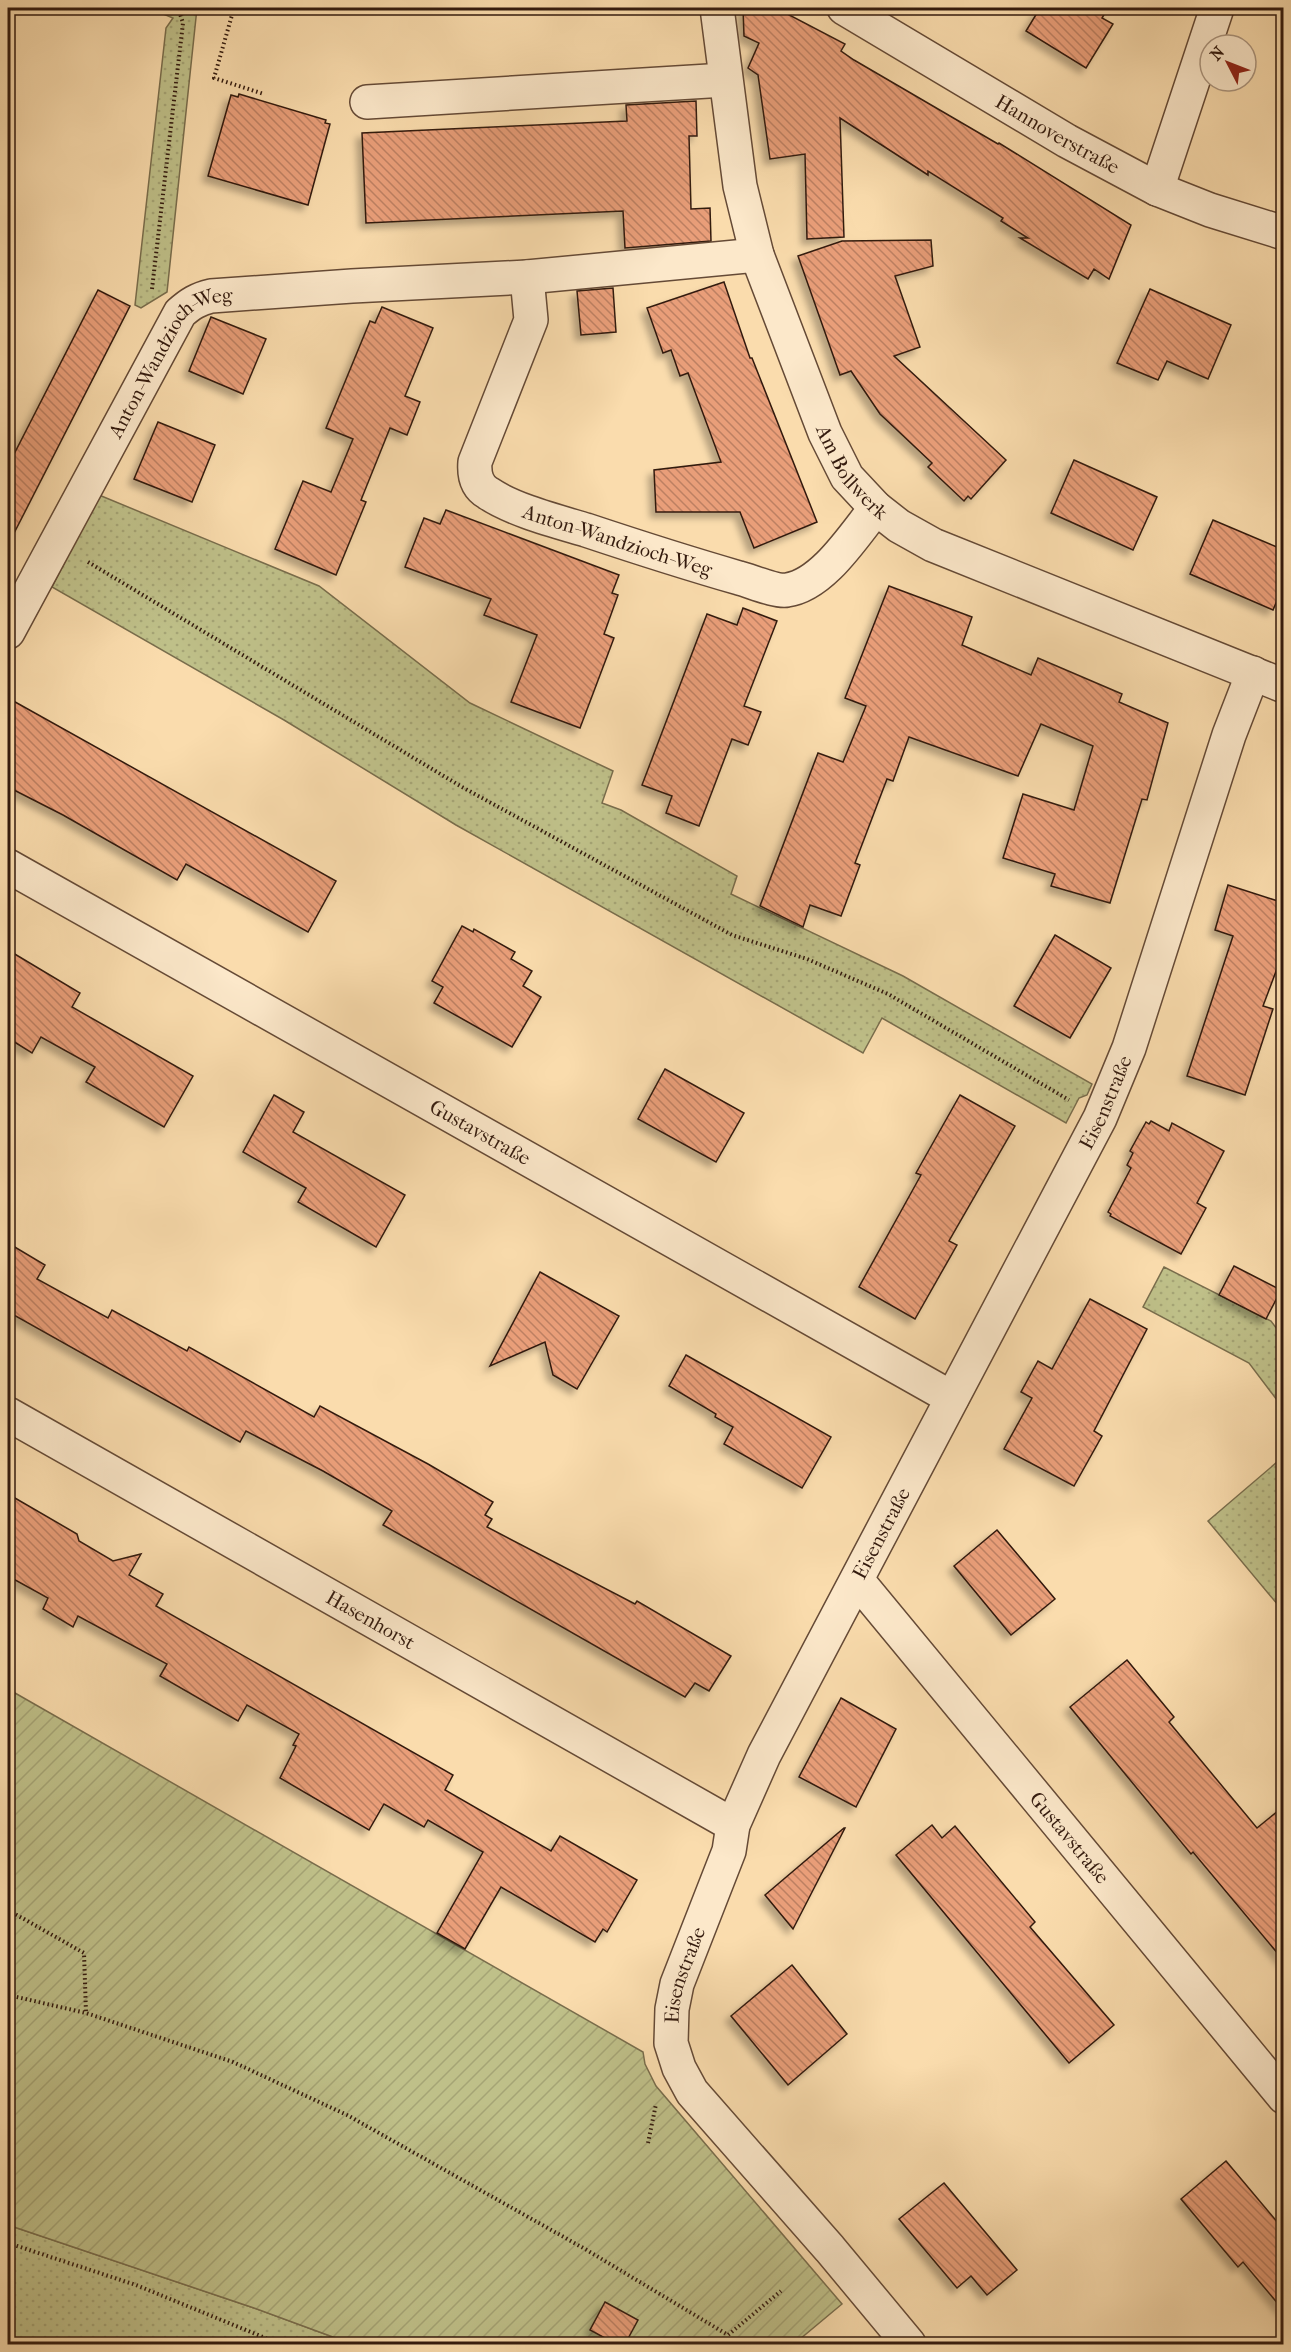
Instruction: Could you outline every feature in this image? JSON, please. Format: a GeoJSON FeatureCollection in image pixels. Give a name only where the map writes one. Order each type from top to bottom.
{"type":"FeatureCollection","features":[{"type":"Feature","properties":{"kind":"street","name":"Am Bollwerk"},"geometry":{"type":"LineString","coordinates":[[717,8],[740,186],[757,255],[825,434],[847,477],[876,508],[899,526],[933,545],[1284,686]]}},
{"type":"Feature","properties":{"kind":"street","name":"Hannoverstraße"},"geometry":{"type":"LineString","coordinates":[[844,8],[1067,141],[1157,189],[1210,210],[1284,233]]}},
{"type":"Feature","properties":{"kind":"street"},"geometry":{"type":"LineString","coordinates":[[1157,189],[1217,8]]}},
{"type":"Feature","properties":{"kind":"street"},"geometry":{"type":"LineString","coordinates":[[367,102],[725,80]]}},
{"type":"Feature","properties":{"kind":"street","name":"Anton-Wandzioch-Weg"},"geometry":{"type":"LineString","coordinates":[[8,632],[174,324],[189,305],[199,299],[211,296],[352,286],[527,276],[757,255]]}},
{"type":"Feature","properties":{"kind":"street","name":"Anton-Wandzioch-Weg"},"geometry":{"type":"LineString","coordinates":[[527,276],[531,320],[475,462],[474,472],[477,482],[485,492],[548,518],[784,591],[805,585],[822,572],[876,508]]}},
{"type":"Feature","properties":{"kind":"street","name":"Eisenstraße"},"geometry":{"type":"LineString","coordinates":[[909,2344],[830,2249],[693,2092],[679,2068],[670,2043],[672,2009],[678,1984],[729,1851],[733,1826],[764,1755],[1100,1118],[1129,1048],[1228,735],[1253,673]]}},
{"type":"Feature","properties":{"kind":"street","name":"Gustavstraße"},"geometry":{"type":"LineString","coordinates":[[8,866],[952,1398]]}},
{"type":"Feature","properties":{"kind":"street","name":"Hasenhorst"},"geometry":{"type":"LineString","coordinates":[[8,1414],[733,1826]]}},
{"type":"Feature","properties":{"kind":"street","name":"Gustavstraße"},"geometry":{"type":"LineString","coordinates":[[856,1580],[1284,2097]]}},
{"type":"Feature","properties":{"kind":"path"},"geometry":{"type":"LineString","coordinates":[[174,324],[150,302],[183,23],[178,8]]}},
{"type":"Feature","properties":{"kind":"path"},"geometry":{"type":"LineString","coordinates":[[234,8],[214,78],[264,94]]}},
{"type":"Feature","properties":{"kind":"path"},"geometry":{"type":"LineString","coordinates":[[56,543],[462,787],[732,935],[807,959],[888,994],[1100,1118]]}},
{"type":"Feature","properties":{"kind":"path"},"geometry":{"type":"LineString","coordinates":[[8,1910],[84,1953],[86,2013]]}},
{"type":"Feature","properties":{"kind":"path"},"geometry":{"type":"LineString","coordinates":[[8,1995],[86,2013],[233,2062],[347,2115],[585,2249],[728,2335],[781,2291]]}},
{"type":"Feature","properties":{"kind":"path"},"geometry":{"type":"LineString","coordinates":[[8,2243],[136,2285],[280,2344]]}},
{"type":"Feature","properties":{"kind":"green space"},"geometry":{"type":"Polygon","coordinates":[[[149,8],[197,8],[167,292],[141,308],[135,305],[166,28],[173,18],[149,8]]]}},
{"type":"Feature","properties":{"kind":"green space"},"geometry":{"type":"Polygon","coordinates":[[[99,495],[319,586],[470,703],[613,771],[602,803],[621,810],[737,876],[731,894],[903,976],[1092,1084],[1087,1095],[1079,1098],[1066,1123],[882,1018],[863,1053],[456,825],[284,720],[52,587],[99,495]]]}},
{"type":"Feature","properties":{"kind":"green space"},"geometry":{"type":"Polygon","coordinates":[[[1164,1267],[1271,1321],[1283,1337],[1283,1408],[1249,1363],[1143,1307],[1164,1267]]]}},
{"type":"Feature","properties":{"kind":"green space"},"geometry":{"type":"Polygon","coordinates":[[[1283,1457],[1283,1611],[1208,1521],[1283,1457]]]}},
{"type":"Feature","properties":{"kind":"green space"},"geometry":{"type":"Polygon","coordinates":[[[8,1689],[643,2052],[645,2064],[656,2086],[842,2304],[794,2344],[352,2344],[254,2308],[8,2225],[8,1689]]]}},
{"type":"Feature","properties":{"kind":"green space"},"geometry":{"type":"Polygon","coordinates":[[[8,2225],[254,2308],[352,2344],[8,2344],[8,2225]]]}},
{"type":"Feature","properties":{"kind":"building"},"geometry":{"type":"Polygon","coordinates":[[[743,8],[776,8],[845,44],[841,51],[854,60],[999,143],[1131,225],[1109,279],[1094,269],[1088,279],[1020,238],[1028,238],[1001,221],[1003,218],[928,171],[928,175],[840,118],[844,237],[807,239],[805,154],[770,159],[758,75],[748,68],[759,43],[744,36],[743,8]]]}},
{"type":"Feature","properties":{"kind":"building"},"geometry":{"type":"Polygon","coordinates":[[[1040,8],[1108,8],[1102,18],[1113,24],[1086,68],[1026,31],[1040,8]]]}},
{"type":"Feature","properties":{"kind":"building"},"geometry":{"type":"Polygon","coordinates":[[[239,94],[326,120],[325,123],[330,124],[308,205],[208,176],[231,95],[238,97],[239,94]]]}},
{"type":"Feature","properties":{"kind":"building"},"geometry":{"type":"Polygon","coordinates":[[[696,101],[697,136],[689,136],[691,209],[710,208],[711,241],[625,248],[623,211],[366,223],[362,133],[627,121],[626,105],[696,101]]]}},
{"type":"Feature","properties":{"kind":"building"},"geometry":{"type":"Polygon","coordinates":[[[931,240],[933,266],[895,276],[920,347],[894,356],[1006,460],[971,499],[968,496],[964,501],[928,467],[932,463],[880,414],[851,371],[840,375],[798,256],[842,241],[931,240]]]}},
{"type":"Feature","properties":{"kind":"building"},"geometry":{"type":"Polygon","coordinates":[[[724,282],[750,358],[752,358],[817,522],[754,548],[740,512],[656,512],[654,470],[721,462],[688,373],[680,376],[671,350],[663,353],[647,308],[724,282]]]}},
{"type":"Feature","properties":{"kind":"building"},"geometry":{"type":"Polygon","coordinates":[[[613,288],[616,332],[581,335],[577,291],[613,288]]]}},
{"type":"Feature","properties":{"kind":"building"},"geometry":{"type":"Polygon","coordinates":[[[1150,289],[1231,325],[1208,379],[1167,361],[1158,380],[1117,363],[1150,289]]]}},
{"type":"Feature","properties":{"kind":"building"},"geometry":{"type":"Polygon","coordinates":[[[98,290],[130,306],[8,545],[8,466],[98,290]]]}},
{"type":"Feature","properties":{"kind":"building"},"geometry":{"type":"Polygon","coordinates":[[[382,307],[433,328],[405,396],[420,402],[407,435],[390,428],[361,500],[366,502],[336,575],[275,549],[303,481],[331,492],[353,439],[326,428],[370,321],[375,323],[382,307]]]}},
{"type":"Feature","properties":{"kind":"building"},"geometry":{"type":"Polygon","coordinates":[[[211,317],[266,339],[243,394],[189,371],[211,317]]]}},
{"type":"Feature","properties":{"kind":"building"},"geometry":{"type":"Polygon","coordinates":[[[158,422],[215,445],[192,502],[134,479],[158,422]]]}},
{"type":"Feature","properties":{"kind":"building"},"geometry":{"type":"Polygon","coordinates":[[[1074,460],[1157,497],[1133,550],[1051,513],[1074,460]]]}},
{"type":"Feature","properties":{"kind":"building"},"geometry":{"type":"Polygon","coordinates":[[[446,510],[619,575],[612,593],[618,595],[604,634],[614,638],[580,728],[511,702],[537,635],[484,615],[491,599],[405,567],[424,518],[440,524],[446,510]]]}},
{"type":"Feature","properties":{"kind":"building"},"geometry":{"type":"Polygon","coordinates":[[[1213,520],[1284,550],[1284,584],[1273,610],[1190,574],[1213,520]]]}},
{"type":"Feature","properties":{"kind":"building"},"geometry":{"type":"Polygon","coordinates":[[[889,586],[972,617],[962,645],[1031,675],[1038,658],[1122,694],[1119,702],[1168,723],[1147,800],[1142,799],[1110,903],[1051,886],[1055,874],[1003,858],[1023,794],[1074,810],[1093,746],[1041,724],[1018,776],[909,737],[893,781],[887,779],[855,863],[860,865],[841,916],[810,905],[803,927],[760,906],[818,753],[843,762],[866,706],[845,698],[889,586]]]}},
{"type":"Feature","properties":{"kind":"building"},"geometry":{"type":"Polygon","coordinates":[[[743,608],[777,621],[744,706],[761,712],[748,745],[732,739],[699,826],[666,813],[672,796],[642,785],[707,614],[737,625],[743,608]]]}},
{"type":"Feature","properties":{"kind":"building"},"geometry":{"type":"Polygon","coordinates":[[[8,698],[336,881],[308,932],[186,864],[177,880],[63,815],[8,787],[8,698]]]}},
{"type":"Feature","properties":{"kind":"building"},"geometry":{"type":"Polygon","coordinates":[[[1228,885],[1284,903],[1284,950],[1263,1006],[1273,1009],[1245,1095],[1187,1076],[1233,936],[1215,930],[1228,885]]]}},
{"type":"Feature","properties":{"kind":"building"},"geometry":{"type":"Polygon","coordinates":[[[462,926],[473,932],[474,929],[515,952],[511,959],[532,971],[523,986],[541,997],[512,1047],[434,1003],[443,987],[432,981],[462,926]]]}},
{"type":"Feature","properties":{"kind":"building"},"geometry":{"type":"Polygon","coordinates":[[[1055,935],[1111,968],[1070,1038],[1014,1006],[1055,935]]]}},
{"type":"Feature","properties":{"kind":"building"},"geometry":{"type":"Polygon","coordinates":[[[8,950],[80,993],[72,1007],[193,1076],[164,1127],[86,1082],[95,1067],[41,1037],[32,1053],[8,1038],[8,950]]]}},
{"type":"Feature","properties":{"kind":"building"},"geometry":{"type":"Polygon","coordinates":[[[665,1069],[744,1113],[716,1162],[638,1119],[665,1069]]]}},
{"type":"Feature","properties":{"kind":"building"},"geometry":{"type":"Polygon","coordinates":[[[274,1095],[304,1112],[293,1132],[405,1195],[376,1247],[298,1202],[306,1188],[243,1152],[274,1095]]]}},
{"type":"Feature","properties":{"kind":"building"},"geometry":{"type":"Polygon","coordinates":[[[960,1095],[1015,1126],[949,1241],[957,1245],[915,1319],[859,1287],[921,1175],[916,1173],[960,1095]]]}},
{"type":"Feature","properties":{"kind":"building"},"geometry":{"type":"Polygon","coordinates":[[[1151,1121],[1169,1131],[1172,1123],[1224,1151],[1197,1203],[1206,1208],[1181,1254],[1110,1216],[1108,1212],[1131,1168],[1127,1165],[1133,1153],[1130,1151],[1146,1122],[1149,1124],[1151,1121]]]}},
{"type":"Feature","properties":{"kind":"building"},"geometry":{"type":"Polygon","coordinates":[[[8,1243],[45,1265],[37,1279],[108,1318],[112,1310],[187,1351],[189,1347],[314,1417],[320,1406],[428,1464],[493,1502],[485,1515],[492,1519],[487,1527],[635,1604],[637,1601],[731,1656],[709,1691],[695,1683],[685,1697],[383,1525],[392,1511],[323,1471],[246,1431],[240,1442],[14,1315],[8,1327],[8,1243]]]}},
{"type":"Feature","properties":{"kind":"building"},"geometry":{"type":"Polygon","coordinates":[[[1234,1266],[1281,1290],[1266,1319],[1219,1295],[1234,1266]]]}},
{"type":"Feature","properties":{"kind":"building"},"geometry":{"type":"Polygon","coordinates":[[[540,1272],[619,1316],[577,1389],[553,1375],[545,1342],[490,1366],[540,1272]]]}},
{"type":"Feature","properties":{"kind":"building"},"geometry":{"type":"Polygon","coordinates":[[[1090,1299],[1147,1329],[1094,1431],[1102,1436],[1074,1486],[1004,1449],[1032,1398],[1021,1392],[1038,1361],[1052,1369],[1090,1299]]]}},
{"type":"Feature","properties":{"kind":"building"},"geometry":{"type":"Polygon","coordinates":[[[686,1355],[831,1437],[802,1488],[724,1444],[733,1427],[669,1386],[686,1355]]]}},
{"type":"Feature","properties":{"kind":"building"},"geometry":{"type":"Polygon","coordinates":[[[8,1494],[77,1534],[79,1541],[113,1561],[141,1554],[129,1575],[163,1594],[156,1606],[453,1775],[445,1790],[551,1851],[560,1836],[637,1880],[607,1932],[603,1929],[595,1942],[501,1887],[465,1949],[437,1933],[483,1852],[428,1820],[424,1827],[384,1804],[369,1830],[280,1778],[296,1746],[293,1745],[299,1734],[247,1705],[238,1721],[160,1676],[167,1664],[78,1616],[73,1627],[43,1609],[48,1598],[8,1576],[8,1494]]]}},
{"type":"Feature","properties":{"kind":"building"},"geometry":{"type":"Polygon","coordinates":[[[997,1530],[1055,1599],[1011,1635],[954,1566],[997,1530]]]}},
{"type":"Feature","properties":{"kind":"building"},"geometry":{"type":"Polygon","coordinates":[[[1127,1660],[1174,1717],[1169,1722],[1257,1828],[1284,1806],[1284,1961],[1193,1852],[1191,1854],[1070,1707],[1127,1660]]]}},
{"type":"Feature","properties":{"kind":"building"},"geometry":{"type":"Polygon","coordinates":[[[841,1698],[896,1729],[856,1807],[799,1777],[841,1698]]]}},
{"type":"Feature","properties":{"kind":"building"},"geometry":{"type":"Polygon","coordinates":[[[932,1825],[942,1838],[955,1826],[1035,1922],[1030,1927],[1114,2025],[1069,2063],[896,1855],[932,1825]]]}},
{"type":"Feature","properties":{"kind":"building"},"geometry":{"type":"Polygon","coordinates":[[[845,1828],[793,1929],[765,1895],[845,1828]]]}},
{"type":"Feature","properties":{"kind":"building"},"geometry":{"type":"Polygon","coordinates":[[[792,1965],[847,2034],[788,2085],[731,2016],[792,1965]]]}},
{"type":"Feature","properties":{"kind":"building"},"geometry":{"type":"Polygon","coordinates":[[[1226,2161],[1284,2230],[1284,2311],[1243,2262],[1238,2267],[1181,2199],[1226,2161]]]}},
{"type":"Feature","properties":{"kind":"building"},"geometry":{"type":"Polygon","coordinates":[[[944,2183],[1017,2270],[987,2295],[971,2276],[957,2288],[899,2219],[944,2183]]]}},
{"type":"Feature","properties":{"kind":"building"},"geometry":{"type":"Polygon","coordinates":[[[605,2302],[638,2320],[625,2344],[616,2344],[590,2330],[605,2302]]]}}]}
